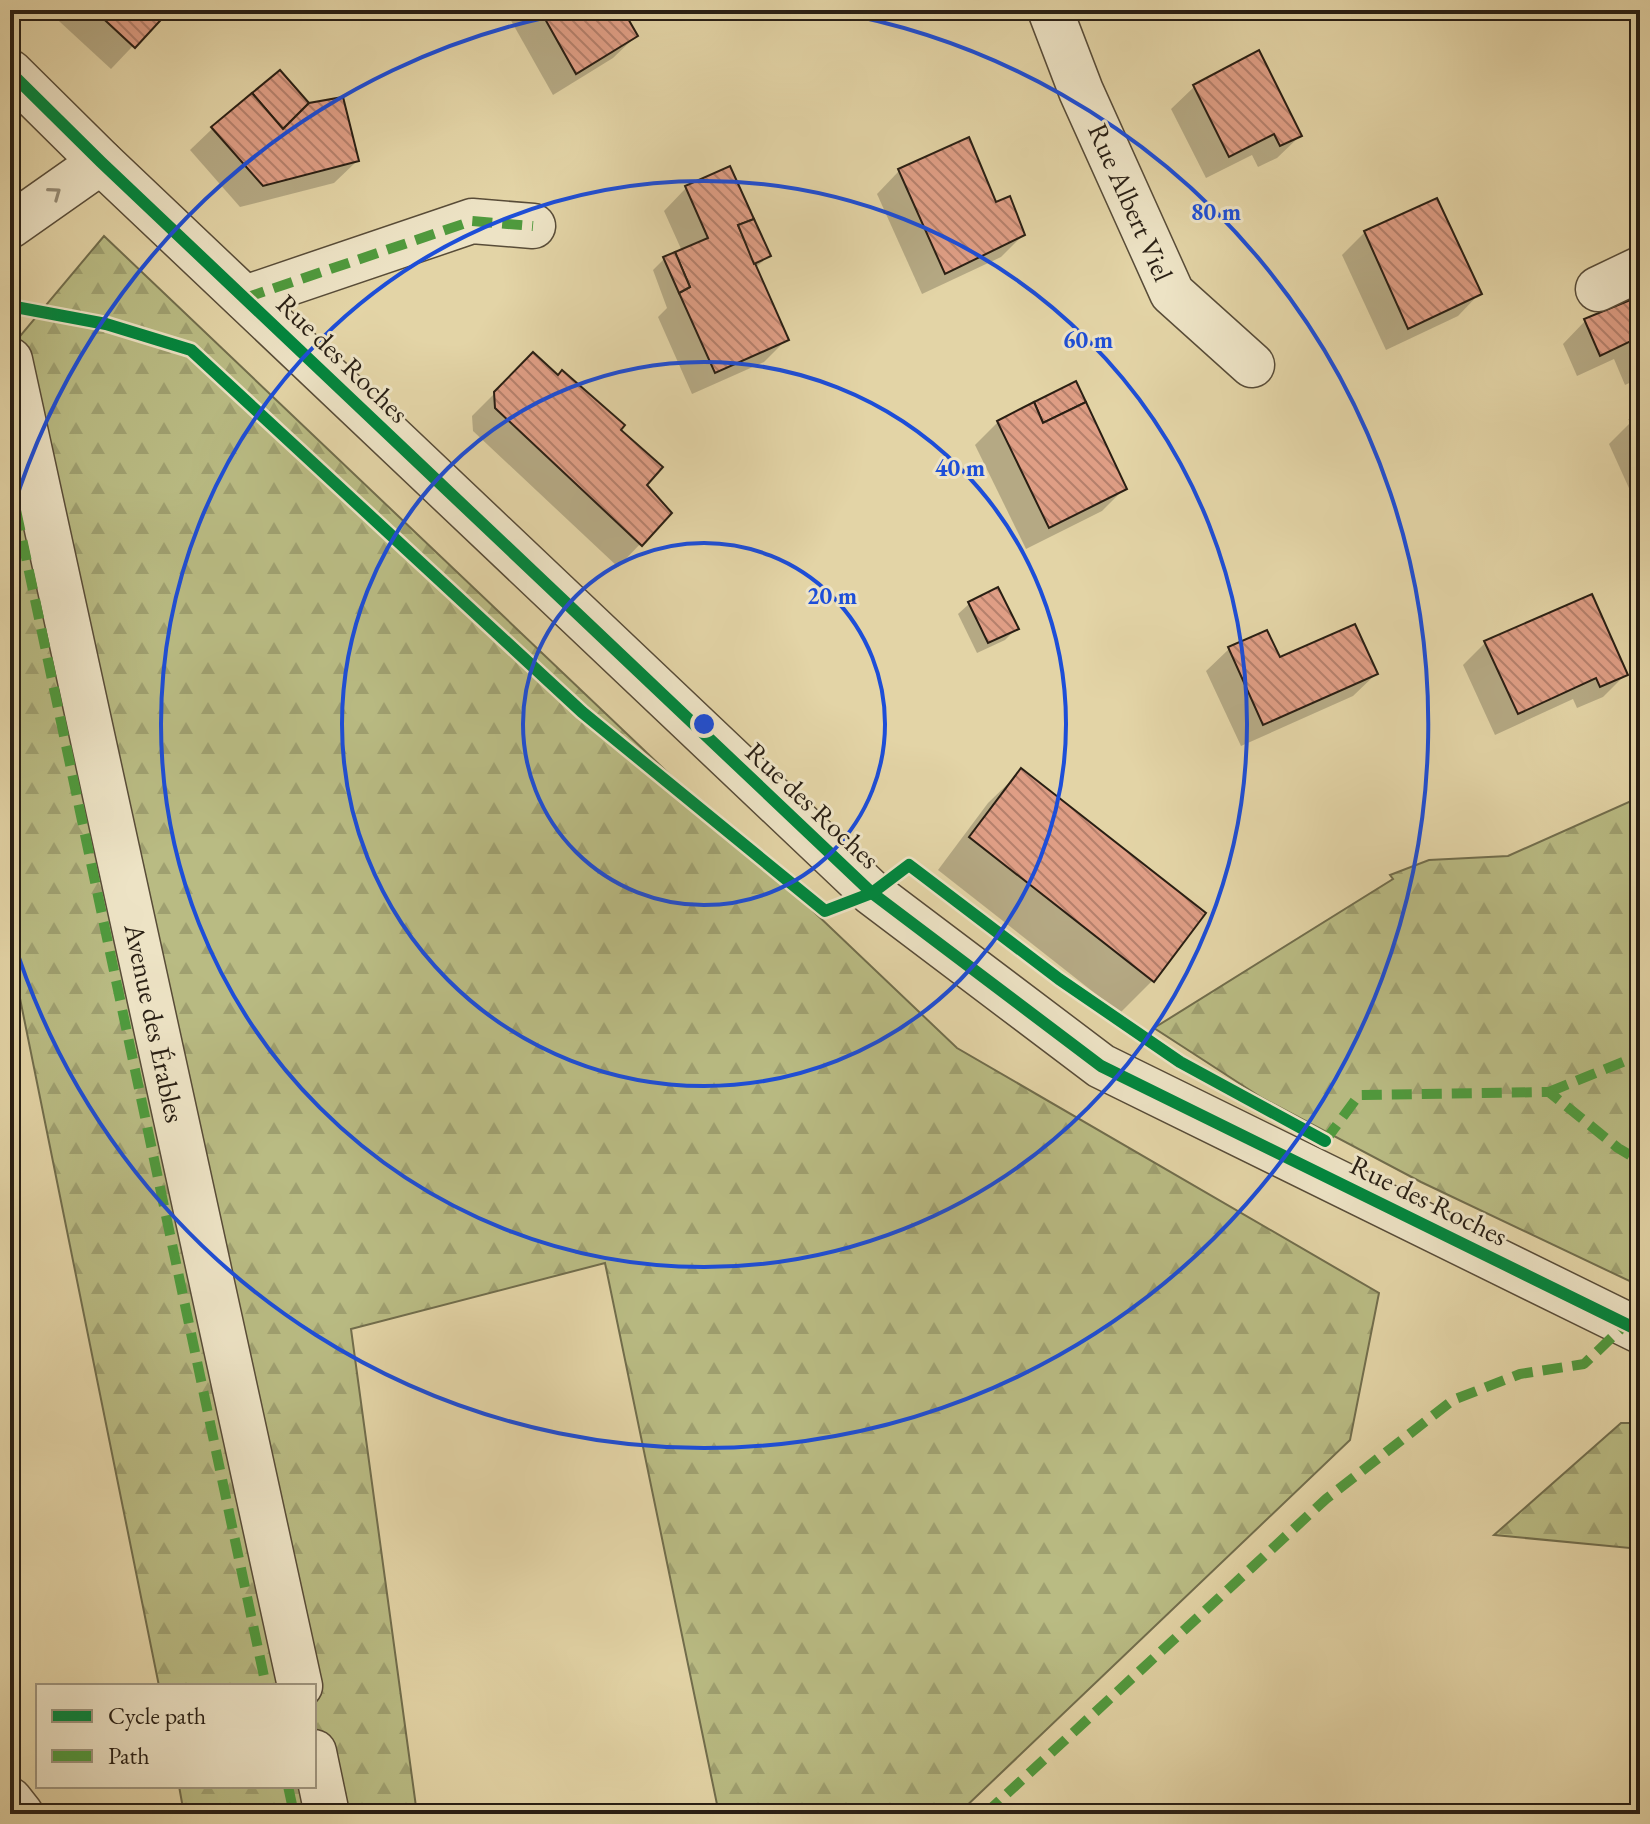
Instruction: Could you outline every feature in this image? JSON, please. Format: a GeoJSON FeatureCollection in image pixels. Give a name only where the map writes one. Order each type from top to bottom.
{"type":"FeatureCollection","features":[{"type":"Feature","properties":{"kind":"street","name":"Rue Albert Viel"},"geometry":{"type":"LineString","coordinates":[[1050,10],[1081,91],[1172,293],[1252,365]]}},
{"type":"Feature","properties":{"kind":"street","name":"Rue des Roches"},"geometry":{"type":"LineString","coordinates":[[15,84],[872,893],[1101,1066],[1640,1331]]}},
{"type":"Feature","properties":{"kind":"street"},"geometry":{"type":"LineString","coordinates":[[10,226],[101,162]]}},
{"type":"Feature","properties":{"kind":"street"},"geometry":{"type":"LineString","coordinates":[[245,298],[472,221],[533,226]]}},
{"type":"Feature","properties":{"kind":"street"},"geometry":{"type":"LineString","coordinates":[[1598,289],[1640,269]]}},
{"type":"Feature","properties":{"kind":"street","name":"Avenue des Érables"},"geometry":{"type":"LineString","coordinates":[[10,360],[300,1684]]}},
{"type":"Feature","properties":{"kind":"street"},"geometry":{"type":"LineString","coordinates":[[316,1762],[327,1814]]}},
{"type":"Feature","properties":{"kind":"street"},"geometry":{"type":"LineString","coordinates":[[10,1800],[21,1814]]}},
{"type":"Feature","properties":{"kind":"green space"},"geometry":{"type":"Polygon","coordinates":[[[104,236],[957,1048],[1379,1293],[1350,1440],[958,1814],[719,1814],[605,1263],[351,1329],[417,1814],[184,1814],[179,1788],[316,1788],[316,1684],[159,1684],[10,949],[10,348],[104,236]]]}},
{"type":"Feature","properties":{"kind":"green space"},"geometry":{"type":"Polygon","coordinates":[[[1640,797],[1640,1286],[1421,1182],[1262,1098],[1154,1028],[1393,879],[1390,875],[1429,860],[1508,856],[1640,797]]]}},
{"type":"Feature","properties":{"kind":"green space"},"geometry":{"type":"Polygon","coordinates":[[[1621,1423],[1640,1423],[1640,1549],[1494,1535],[1621,1423]]]}},
{"type":"Feature","properties":{"kind":"building"},"geometry":{"type":"Polygon","coordinates":[[[94,10],[170,10],[135,48],[94,10]]]}},
{"type":"Feature","properties":{"kind":"building"},"geometry":{"type":"Polygon","coordinates":[[[540,10],[623,10],[638,36],[576,74],[540,10]]]}},
{"type":"Feature","properties":{"kind":"building"},"geometry":{"type":"Polygon","coordinates":[[[1259,50],[1302,136],[1280,146],[1274,134],[1229,157],[1193,85],[1259,50]]]}},
{"type":"Feature","properties":{"kind":"building"},"geometry":{"type":"Polygon","coordinates":[[[280,70],[309,103],[283,129],[252,93],[280,70]]]}},
{"type":"Feature","properties":{"kind":"building"},"geometry":{"type":"Polygon","coordinates":[[[252,93],[283,129],[309,103],[343,97],[359,161],[263,186],[211,127],[252,93]]]}},
{"type":"Feature","properties":{"kind":"building"},"geometry":{"type":"Polygon","coordinates":[[[969,137],[996,202],[1010,196],[1025,235],[945,274],[898,169],[969,137]]]}},
{"type":"Feature","properties":{"kind":"building"},"geometry":{"type":"Polygon","coordinates":[[[730,166],[754,219],[738,225],[789,340],[715,373],[679,293],[690,287],[675,252],[708,238],[685,186],[730,166]]]}},
{"type":"Feature","properties":{"kind":"building"},"geometry":{"type":"Polygon","coordinates":[[[1437,198],[1482,294],[1408,329],[1364,231],[1437,198]]]}},
{"type":"Feature","properties":{"kind":"building"},"geometry":{"type":"Polygon","coordinates":[[[754,219],[771,256],[754,264],[738,225],[754,219]]]}},
{"type":"Feature","properties":{"kind":"building"},"geometry":{"type":"Polygon","coordinates":[[[675,252],[690,287],[679,293],[663,257],[675,252]]]}},
{"type":"Feature","properties":{"kind":"building"},"geometry":{"type":"Polygon","coordinates":[[[1640,296],[1640,345],[1637,338],[1600,356],[1584,319],[1640,296]]]}},
{"type":"Feature","properties":{"kind":"building"},"geometry":{"type":"Polygon","coordinates":[[[533,352],[558,375],[562,370],[625,425],[621,430],[663,467],[647,485],[672,513],[642,546],[495,408],[494,392],[533,352]]]}},
{"type":"Feature","properties":{"kind":"building"},"geometry":{"type":"Polygon","coordinates":[[[1076,381],[1086,402],[1043,423],[1034,402],[1076,381]]]}},
{"type":"Feature","properties":{"kind":"building"},"geometry":{"type":"Polygon","coordinates":[[[1034,402],[1043,423],[1086,402],[1127,489],[1049,528],[997,421],[1034,402]]]}},
{"type":"Feature","properties":{"kind":"building"},"geometry":{"type":"Polygon","coordinates":[[[1640,416],[1640,443],[1630,420],[1640,416]]]}},
{"type":"Feature","properties":{"kind":"building"},"geometry":{"type":"Polygon","coordinates":[[[998,587],[1019,629],[988,643],[968,602],[998,587]]]}},
{"type":"Feature","properties":{"kind":"building"},"geometry":{"type":"Polygon","coordinates":[[[1592,594],[1628,675],[1600,687],[1596,678],[1518,714],[1484,641],[1592,594]]]}},
{"type":"Feature","properties":{"kind":"building"},"geometry":{"type":"Polygon","coordinates":[[[1355,624],[1378,674],[1263,725],[1228,647],[1267,630],[1280,657],[1355,624]]]}},
{"type":"Feature","properties":{"kind":"building"},"geometry":{"type":"Polygon","coordinates":[[[1021,768],[1206,913],[1154,982],[969,837],[1021,768]]]}},
{"type":"Feature","properties":{"kind":"marked path"},"geometry":{"type":"LineString","coordinates":[[245,298],[472,221],[533,226]]}},
{"type":"Feature","properties":{"kind":"marked path"},"geometry":{"type":"LineString","coordinates":[[10,482],[266,1684]]}},
{"type":"Feature","properties":{"kind":"marked path"},"geometry":{"type":"LineString","coordinates":[[1549,1092],[1640,1055]]}},
{"type":"Feature","properties":{"kind":"marked path"},"geometry":{"type":"LineString","coordinates":[[1325,1141],[1359,1095],[1549,1092],[1618,1148],[1640,1161]]}},
{"type":"Feature","properties":{"kind":"marked path"},"geometry":{"type":"LineString","coordinates":[[985,1814],[1326,1499],[1453,1400],[1520,1374],[1584,1364],[1626,1324]]}},
{"type":"Feature","properties":{"kind":"marked path"},"geometry":{"type":"LineString","coordinates":[[288,1788],[294,1814]]}},
{"type":"Feature","properties":{"kind":"cycle path"},"geometry":{"type":"LineString","coordinates":[[10,72],[101,162],[872,893],[1101,1066],[1640,1331]]}},
{"type":"Feature","properties":{"kind":"cycle path"},"geometry":{"type":"LineString","coordinates":[[10,306],[106,324],[191,350],[582,712],[825,911],[872,893],[909,865],[1059,979],[1180,1062],[1325,1141]]}}]}
